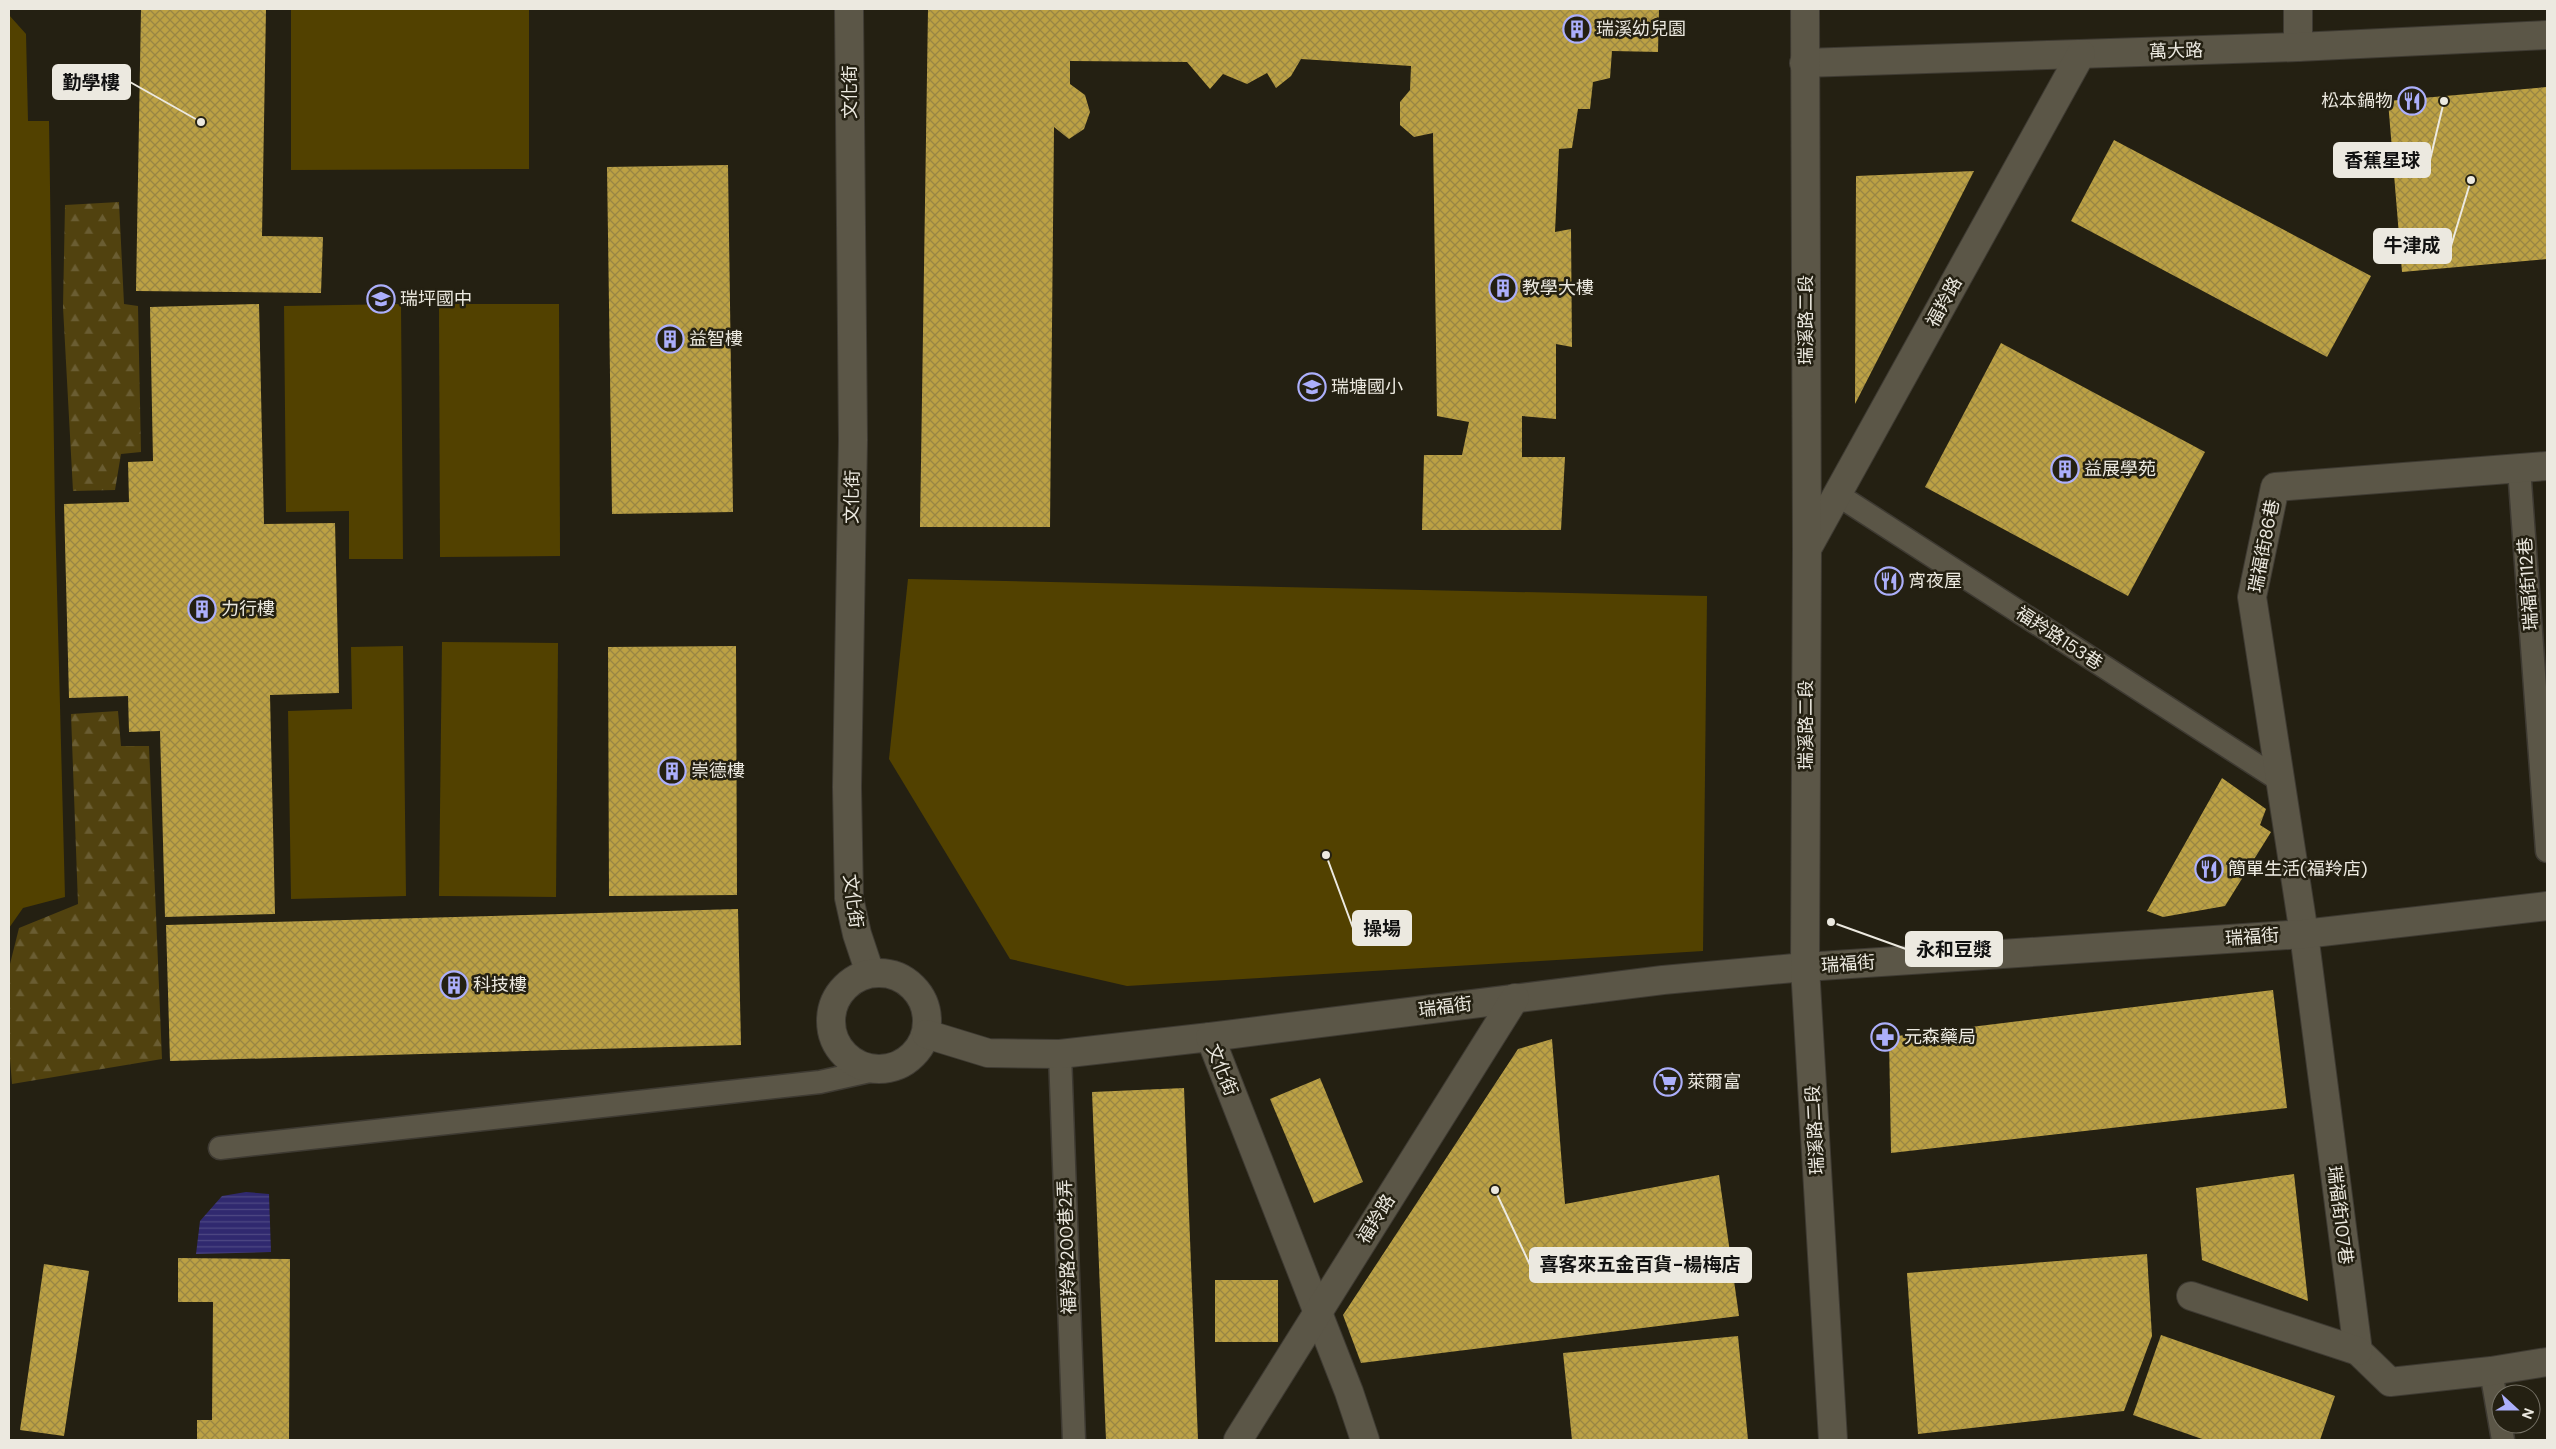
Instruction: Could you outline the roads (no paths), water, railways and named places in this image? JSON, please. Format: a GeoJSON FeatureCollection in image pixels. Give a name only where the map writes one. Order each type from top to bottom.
{"type":"FeatureCollection","features":[{"type":"Feature","properties":{"kind":"street","name":"文化街"},"geometry":{"type":"LineString","coordinates":[[849,9],[853,440],[847,787],[849,898],[857,934],[870,973]]}},
{"type":"Feature","properties":{"kind":"street","name":"瑞溪路二段"},"geometry":{"type":"LineString","coordinates":[[1805,9],[1807,549],[1805,967],[1833,1440]]}},
{"type":"Feature","properties":{"kind":"street"},"geometry":{"type":"LineString","coordinates":[[2298,9],[2298,47]]}},
{"type":"Feature","properties":{"kind":"street","name":"萬大路"},"geometry":{"type":"LineString","coordinates":[[1804,63],[2298,47],[2547,35]]}},
{"type":"Feature","properties":{"kind":"street","name":"福羚路"},"geometry":{"type":"LineString","coordinates":[[1807,549],[2081,54]]}},
{"type":"Feature","properties":{"kind":"street","name":"瑞福街86巷"},"geometry":{"type":"LineString","coordinates":[[2304,934],[2252,597],[2275,487],[2547,466]]}},
{"type":"Feature","properties":{"kind":"street","name":"瑞福街"},"geometry":{"type":"LineString","coordinates":[[1210,1037],[1663,980],[1805,967],[2304,934],[2547,906]]}},
{"type":"Feature","properties":{"kind":"street","name":"瑞福街107巷"},"geometry":{"type":"LineString","coordinates":[[2304,934],[2358,1351]]}},
{"type":"Feature","properties":{"kind":"street"},"geometry":{"type":"LineString","coordinates":[[887,972],[902,978],[915,988],[924,1001],[927,1017],[926,1034],[918,1048],[908,1059],[894,1067],[879,1070],[864,1067],[849,1060],[838,1048],[832,1034],[830,1018],[834,1002],[842,988],[856,978],[870,973],[887,972]]}},
{"type":"Feature","properties":{"kind":"street","name":"福羚路"},"geometry":{"type":"LineString","coordinates":[[1238,1440],[1317,1311],[1515,998]]}},
{"type":"Feature","properties":{"kind":"street","name":"文化街"},"geometry":{"type":"LineString","coordinates":[[926,1034],[988,1053],[1060,1054],[1210,1037],[1350,1392],[1365,1440]]}},
{"type":"Feature","properties":{"kind":"street"},"geometry":{"type":"LineString","coordinates":[[2191,1296],[2358,1351],[2390,1382],[2491,1371],[2547,1362]]}},
{"type":"Feature","properties":{"kind":"lane","name":"瑞福街112巷"},"geometry":{"type":"LineString","coordinates":[[2519,468],[2547,851]]}},
{"type":"Feature","properties":{"kind":"lane","name":"福羚路153巷"},"geometry":{"type":"LineString","coordinates":[[1838,495],[2281,781]]}},
{"type":"Feature","properties":{"kind":"lane","name":"福羚路200巷2弄"},"geometry":{"type":"LineString","coordinates":[[1060,1054],[1074,1440]]}},
{"type":"Feature","properties":{"kind":"lane"},"geometry":{"type":"LineString","coordinates":[[220,1148],[820,1082],[879,1070]]}},
{"type":"Feature","properties":{"kind":"lane"},"geometry":{"type":"LineString","coordinates":[[2491,1371],[2503,1440]]}},
{"type":"Feature","properties":{"kind":"place","name":"瑞溪幼兒園"},"geometry":{"type":"Point","coordinates":[1577,29]}},
{"type":"Feature","properties":{"kind":"place","name":"松本鍋物"},"geometry":{"type":"Point","coordinates":[2412,101]}},
{"type":"Feature","properties":{"kind":"place","name":"香蕉星球"},"geometry":{"type":"Point","coordinates":[2444,101]}},
{"type":"Feature","properties":{"kind":"place","name":"勤學樓"},"geometry":{"type":"Point","coordinates":[201,122]}},
{"type":"Feature","properties":{"kind":"place","name":"牛津成"},"geometry":{"type":"Point","coordinates":[2471,180]}},
{"type":"Feature","properties":{"kind":"place","name":"教學大樓"},"geometry":{"type":"Point","coordinates":[1503,288]}},
{"type":"Feature","properties":{"kind":"place","name":"瑞坪國中"},"geometry":{"type":"Point","coordinates":[381,299]}},
{"type":"Feature","properties":{"kind":"place","name":"益智樓"},"geometry":{"type":"Point","coordinates":[670,339]}},
{"type":"Feature","properties":{"kind":"place","name":"瑞塘國小"},"geometry":{"type":"Point","coordinates":[1312,387]}},
{"type":"Feature","properties":{"kind":"place","name":"益展學苑"},"geometry":{"type":"Point","coordinates":[2065,469]}},
{"type":"Feature","properties":{"kind":"place","name":"宵夜屋"},"geometry":{"type":"Point","coordinates":[1889,581]}},
{"type":"Feature","properties":{"kind":"place","name":"力行樓"},"geometry":{"type":"Point","coordinates":[202,609]}},
{"type":"Feature","properties":{"kind":"place","name":"崇德樓"},"geometry":{"type":"Point","coordinates":[672,771]}},
{"type":"Feature","properties":{"kind":"place","name":"操場"},"geometry":{"type":"Point","coordinates":[1326,855]}},
{"type":"Feature","properties":{"kind":"place","name":"簡單生活(福羚店)"},"geometry":{"type":"Point","coordinates":[2209,869]}},
{"type":"Feature","properties":{"kind":"place","name":"永和豆漿"},"geometry":{"type":"Point","coordinates":[1831,922]}},
{"type":"Feature","properties":{"kind":"place","name":"科技樓"},"geometry":{"type":"Point","coordinates":[454,985]}},
{"type":"Feature","properties":{"kind":"place","name":"元森藥局"},"geometry":{"type":"Point","coordinates":[1885,1037]}},
{"type":"Feature","properties":{"kind":"place","name":"萊爾富"},"geometry":{"type":"Point","coordinates":[1668,1082]}},
{"type":"Feature","properties":{"kind":"place","name":"喜客來五金百貨-楊梅店"},"geometry":{"type":"Point","coordinates":[1495,1190]}}]}
